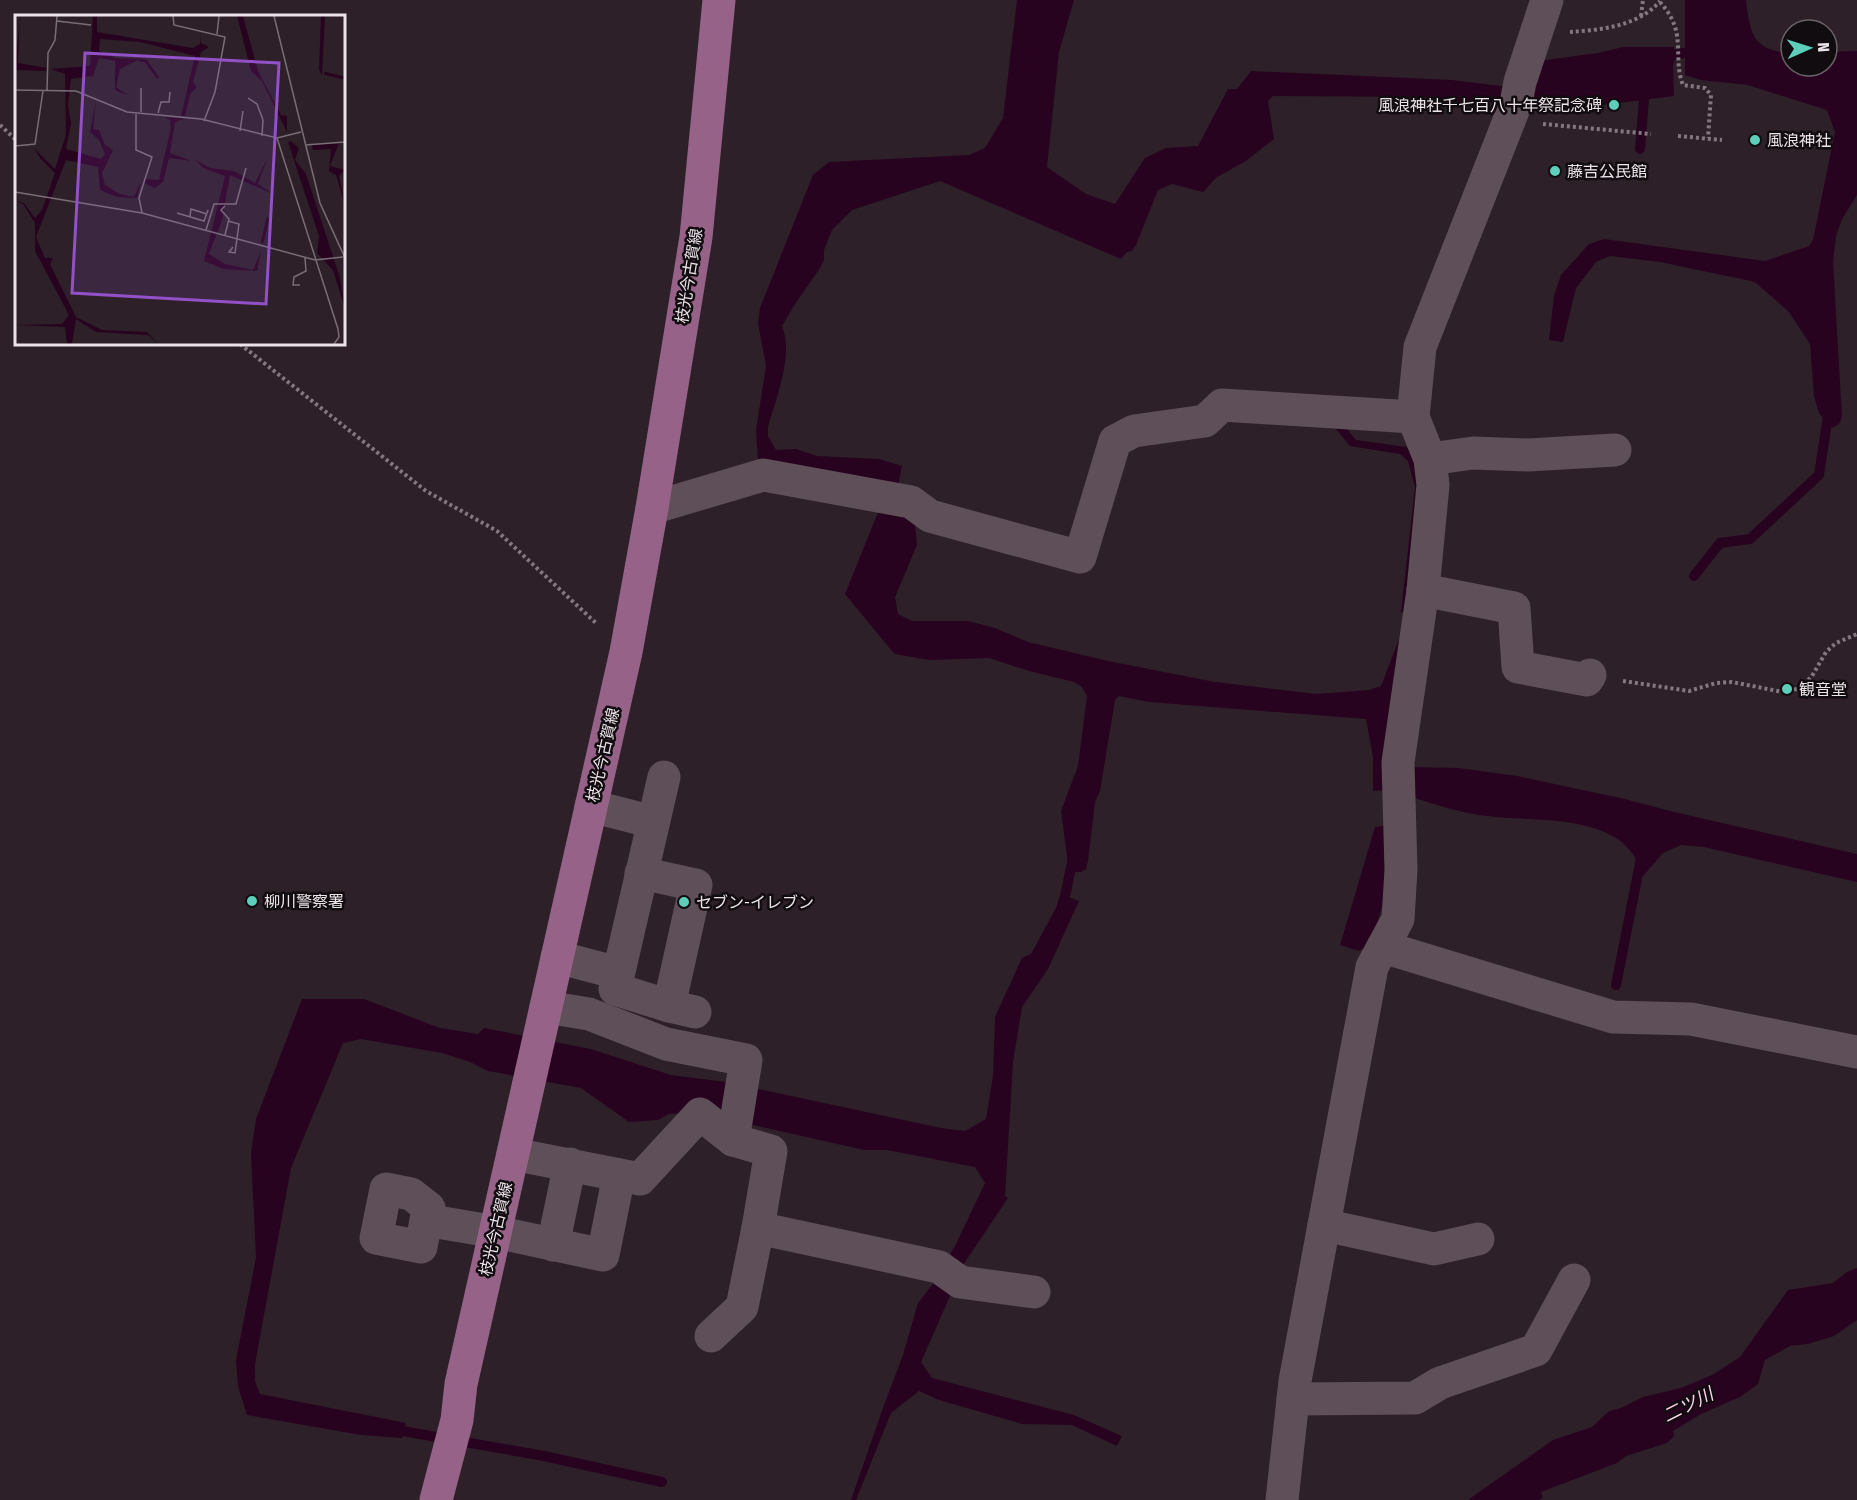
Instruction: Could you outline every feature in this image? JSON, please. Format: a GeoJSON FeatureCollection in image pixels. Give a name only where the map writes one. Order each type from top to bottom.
{"type":"FeatureCollection","features":[{"type":"Feature","properties":{"kind":"main road","name":"枝光今古賀線"},"geometry":{"type":"LineString","coordinates":[[436,1500],[454,1434],[461,1384],[626,652],[696,237],[720,0]]}},
{"type":"Feature","properties":{"kind":"street"},"geometry":{"type":"LineString","coordinates":[[1282,1500],[1293,1399],[1372,967],[1398,919],[1401,870],[1398,762],[1423,590],[1432,485],[1430,459],[1413,417],[1420,347],[1519,107],[1537,30],[1547,0]]}},
{"type":"Feature","properties":{"kind":"street"},"geometry":{"type":"LineString","coordinates":[[652,508],[763,475],[911,502],[930,516],[1080,557],[1115,441],[1134,431],[1205,421],[1222,405],[1413,417]]}},
{"type":"Feature","properties":{"kind":"street"},"geometry":{"type":"LineString","coordinates":[[1430,459],[1473,453],[1528,455],[1615,450]]}},
{"type":"Feature","properties":{"kind":"street"},"geometry":{"type":"LineString","coordinates":[[1423,590],[1514,608],[1518,667],[1587,680],[1590,675]]}},
{"type":"Feature","properties":{"kind":"street"},"geometry":{"type":"LineString","coordinates":[[641,873],[696,885],[682,1009],[615,989],[641,873],[664,777]]}},
{"type":"Feature","properties":{"kind":"street"},"geometry":{"type":"LineString","coordinates":[[591,806],[653,822]]}},
{"type":"Feature","properties":{"kind":"street"},"geometry":{"type":"LineString","coordinates":[[1383,947],[1613,1017],[1691,1019],[1857,1052]]}},
{"type":"Feature","properties":{"kind":"street"},"geometry":{"type":"LineString","coordinates":[[557,957],[618,973]]}},
{"type":"Feature","properties":{"kind":"street"},"geometry":{"type":"LineString","coordinates":[[543,1020],[589,1014],[666,1044],[746,1060],[734,1133]]}},
{"type":"Feature","properties":{"kind":"street"},"geometry":{"type":"LineString","coordinates":[[513,1154],[640,1179],[700,1114],[771,1151],[759,1228],[742,1307],[711,1336]]}},
{"type":"Feature","properties":{"kind":"street"},"geometry":{"type":"LineString","coordinates":[[553,1245],[570,1164]]}},
{"type":"Feature","properties":{"kind":"street"},"geometry":{"type":"LineString","coordinates":[[426,1220],[603,1254],[619,1175]]}},
{"type":"Feature","properties":{"kind":"street"},"geometry":{"type":"LineString","coordinates":[[1324,1225],[1434,1249],[1478,1239]]}},
{"type":"Feature","properties":{"kind":"street"},"geometry":{"type":"LineString","coordinates":[[759,1228],[950,1275],[1034,1292]]}},
{"type":"Feature","properties":{"kind":"street"},"geometry":{"type":"LineString","coordinates":[[1293,1399],[1415,1398],[1440,1383],[1536,1350],[1574,1280]]}},
{"type":"Feature","properties":{"kind":"path"},"geometry":{"type":"LineString","coordinates":[[1641,16],[1643,0]]}},
{"type":"Feature","properties":{"kind":"path"},"geometry":{"type":"LineString","coordinates":[[1537,30],[1589,31],[1612,27],[1648,13],[1660,1],[1669,12],[1676,28],[1679,74],[1683,85],[1706,88],[1711,95],[1708,138]]}},
{"type":"Feature","properties":{"kind":"path"},"geometry":{"type":"LineString","coordinates":[[1519,107],[1649,134]]}},
{"type":"Feature","properties":{"kind":"path"},"geometry":{"type":"LineString","coordinates":[[0,125],[15,139]]}},
{"type":"Feature","properties":{"kind":"path"},"geometry":{"type":"LineString","coordinates":[[1678,136],[1722,140]]}},
{"type":"Feature","properties":{"kind":"path"},"geometry":{"type":"LineString","coordinates":[[241,345],[426,491],[497,531],[626,652]]}},
{"type":"Feature","properties":{"kind":"path"},"geometry":{"type":"LineString","coordinates":[[1590,675],[1689,691],[1716,683],[1732,682],[1783,692],[1801,688],[1812,676],[1826,652],[1836,642],[1857,634]]}},
{"type":"Feature","properties":{"kind":"water"},"geometry":{"type":"Polygon","coordinates":[[[1017,0],[1074,0],[1059,52],[1047,167],[1086,194],[1115,204],[1145,158],[1166,148],[1198,146],[1228,89],[1237,89],[1251,71],[1452,80],[1509,87],[1501,103],[1462,102],[1425,97],[1273,96],[1268,101],[1274,139],[1246,161],[1217,177],[1203,192],[1172,184],[1158,190],[1136,245],[1121,259],[940,181],[852,210],[832,230],[820,268],[782,326],[785,337],[785,363],[768,427],[768,436],[776,450],[796,449],[817,456],[879,459],[902,466],[898,486],[758,461],[756,430],[766,366],[758,323],[760,308],[813,175],[829,162],[969,155],[985,148],[1003,118],[1017,0]]]}},
{"type":"Feature","properties":{"kind":"water"},"geometry":{"type":"Polygon","coordinates":[[[1685,0],[1746,0],[1749,22],[1756,38],[1768,49],[1779,52],[1779,78],[1839,78],[1839,52],[1857,51],[1857,195],[1842,219],[1836,236],[1833,262],[1842,417],[1839,424],[1832,428],[1819,413],[1814,396],[1810,344],[1789,312],[1751,281],[1660,262],[1610,256],[1596,262],[1576,288],[1563,342],[1549,340],[1554,296],[1561,275],[1589,244],[1604,239],[1765,261],[1809,246],[1813,240],[1835,132],[1827,110],[1748,85],[1701,80],[1685,75],[1685,0]]]}},
{"type":"Feature","properties":{"kind":"water"},"geometry":{"type":"Polygon","coordinates":[[[1623,47],[1674,47],[1674,96],[1579,108],[1525,103],[1538,61],[1598,53],[1623,47]]]}},
{"type":"Feature","properties":{"kind":"water"},"geometry":{"type":"Polygon","coordinates":[[[1343,424],[1356,440],[1406,447],[1411,450],[1420,473],[1408,614],[1401,612],[1415,487],[1408,461],[1400,454],[1350,446],[1336,429],[1343,424]]]}},
{"type":"Feature","properties":{"kind":"water"},"geometry":{"type":"Polygon","coordinates":[[[881,505],[914,515],[917,545],[895,597],[898,614],[912,621],[968,621],[995,628],[1028,642],[1108,661],[1215,682],[1316,694],[1369,690],[1381,686],[1401,634],[1387,790],[1373,791],[1373,757],[1366,719],[1149,702],[1119,696],[1115,700],[1100,791],[1095,802],[1086,869],[1073,872],[1068,864],[1061,811],[1078,766],[1087,696],[1082,687],[1074,682],[989,658],[929,660],[895,654],[845,594],[881,505]]]}},
{"type":"Feature","properties":{"kind":"water"},"geometry":{"type":"Polygon","coordinates":[[[1409,767],[1459,768],[1517,776],[1857,854],[1857,882],[1704,847],[1681,845],[1663,853],[1643,876],[1636,859],[1624,844],[1608,834],[1589,827],[1569,822],[1477,815],[1412,797],[1409,767]]]}},
{"type":"Feature","properties":{"kind":"water"},"geometry":{"type":"Polygon","coordinates":[[[1390,825],[1388,887],[1371,943],[1359,951],[1340,945],[1375,827],[1390,825]]]}},
{"type":"Feature","properties":{"kind":"water"},"geometry":{"type":"Polygon","coordinates":[[[1063,895],[1079,901],[1048,969],[1022,1007],[1013,1062],[1005,1196],[1008,1198],[965,1262],[921,1362],[932,1378],[1074,1415],[1122,1436],[1117,1446],[1072,1425],[1022,1424],[939,1400],[919,1391],[891,1413],[856,1500],[851,1500],[903,1355],[918,1303],[933,1284],[956,1244],[985,1183],[975,1167],[887,1150],[864,1150],[696,1112],[669,1114],[658,1120],[629,1122],[581,1088],[488,1071],[470,1062],[442,1053],[361,1039],[343,1043],[291,1168],[255,1364],[255,1381],[260,1394],[406,1423],[402,1438],[361,1435],[247,1415],[238,1386],[236,1360],[256,1258],[251,1153],[256,1119],[302,999],[364,999],[440,1028],[478,1034],[484,1028],[591,1049],[671,1075],[726,1082],[941,1128],[965,1131],[986,1119],[993,1076],[995,1017],[1022,958],[1031,954],[1063,895]]]}},
{"type":"Feature","properties":{"kind":"water","name":"二ツ川"},"geometry":{"type":"Polygon","coordinates":[[[1857,1268],[1857,1320],[1834,1336],[1808,1344],[1790,1346],[1765,1360],[1758,1384],[1740,1397],[1701,1414],[1673,1431],[1674,1436],[1667,1443],[1626,1456],[1617,1463],[1541,1492],[1543,1498],[1539,1500],[1468,1500],[1553,1440],[1592,1427],[1609,1411],[1643,1397],[1681,1388],[1712,1375],[1740,1357],[1788,1290],[1833,1283],[1847,1272],[1857,1268]]]}},
{"type":"Feature","properties":{"kind":"waterway"},"geometry":{"type":"LineString","coordinates":[[1660,58],[1698,50]]}},
{"type":"Feature","properties":{"kind":"waterway"},"geometry":{"type":"LineString","coordinates":[[1640,149],[1645,87]]}},
{"type":"Feature","properties":{"kind":"waterway"},"geometry":{"type":"LineString","coordinates":[[1694,576],[1720,543],[1750,539],[1819,475],[1829,409]]}},
{"type":"Feature","properties":{"kind":"waterway"},"geometry":{"type":"LineString","coordinates":[[1616,985],[1642,853]]}},
{"type":"Feature","properties":{"kind":"waterway"},"geometry":{"type":"LineString","coordinates":[[1061,909],[1073,857]]}},
{"type":"Feature","properties":{"kind":"waterway"},"geometry":{"type":"LineString","coordinates":[[391,1429],[544,1456],[662,1482]]}},
{"type":"Feature","properties":{"kind":"place","name":"風浪神社千七百八十年祭記念碑"},"geometry":{"type":"Point","coordinates":[1614,105]}},
{"type":"Feature","properties":{"kind":"place","name":"風浪神社"},"geometry":{"type":"Point","coordinates":[1755,140]}},
{"type":"Feature","properties":{"kind":"place","name":"藤吉公民館"},"geometry":{"type":"Point","coordinates":[1555,171]}},
{"type":"Feature","properties":{"kind":"place","name":"観音堂"},"geometry":{"type":"Point","coordinates":[1787,689]}},
{"type":"Feature","properties":{"kind":"place","name":"柳川警察署"},"geometry":{"type":"Point","coordinates":[252,901]}},
{"type":"Feature","properties":{"kind":"place","name":"セブン-イレブン"},"geometry":{"type":"Point","coordinates":[684,902]}}]}
